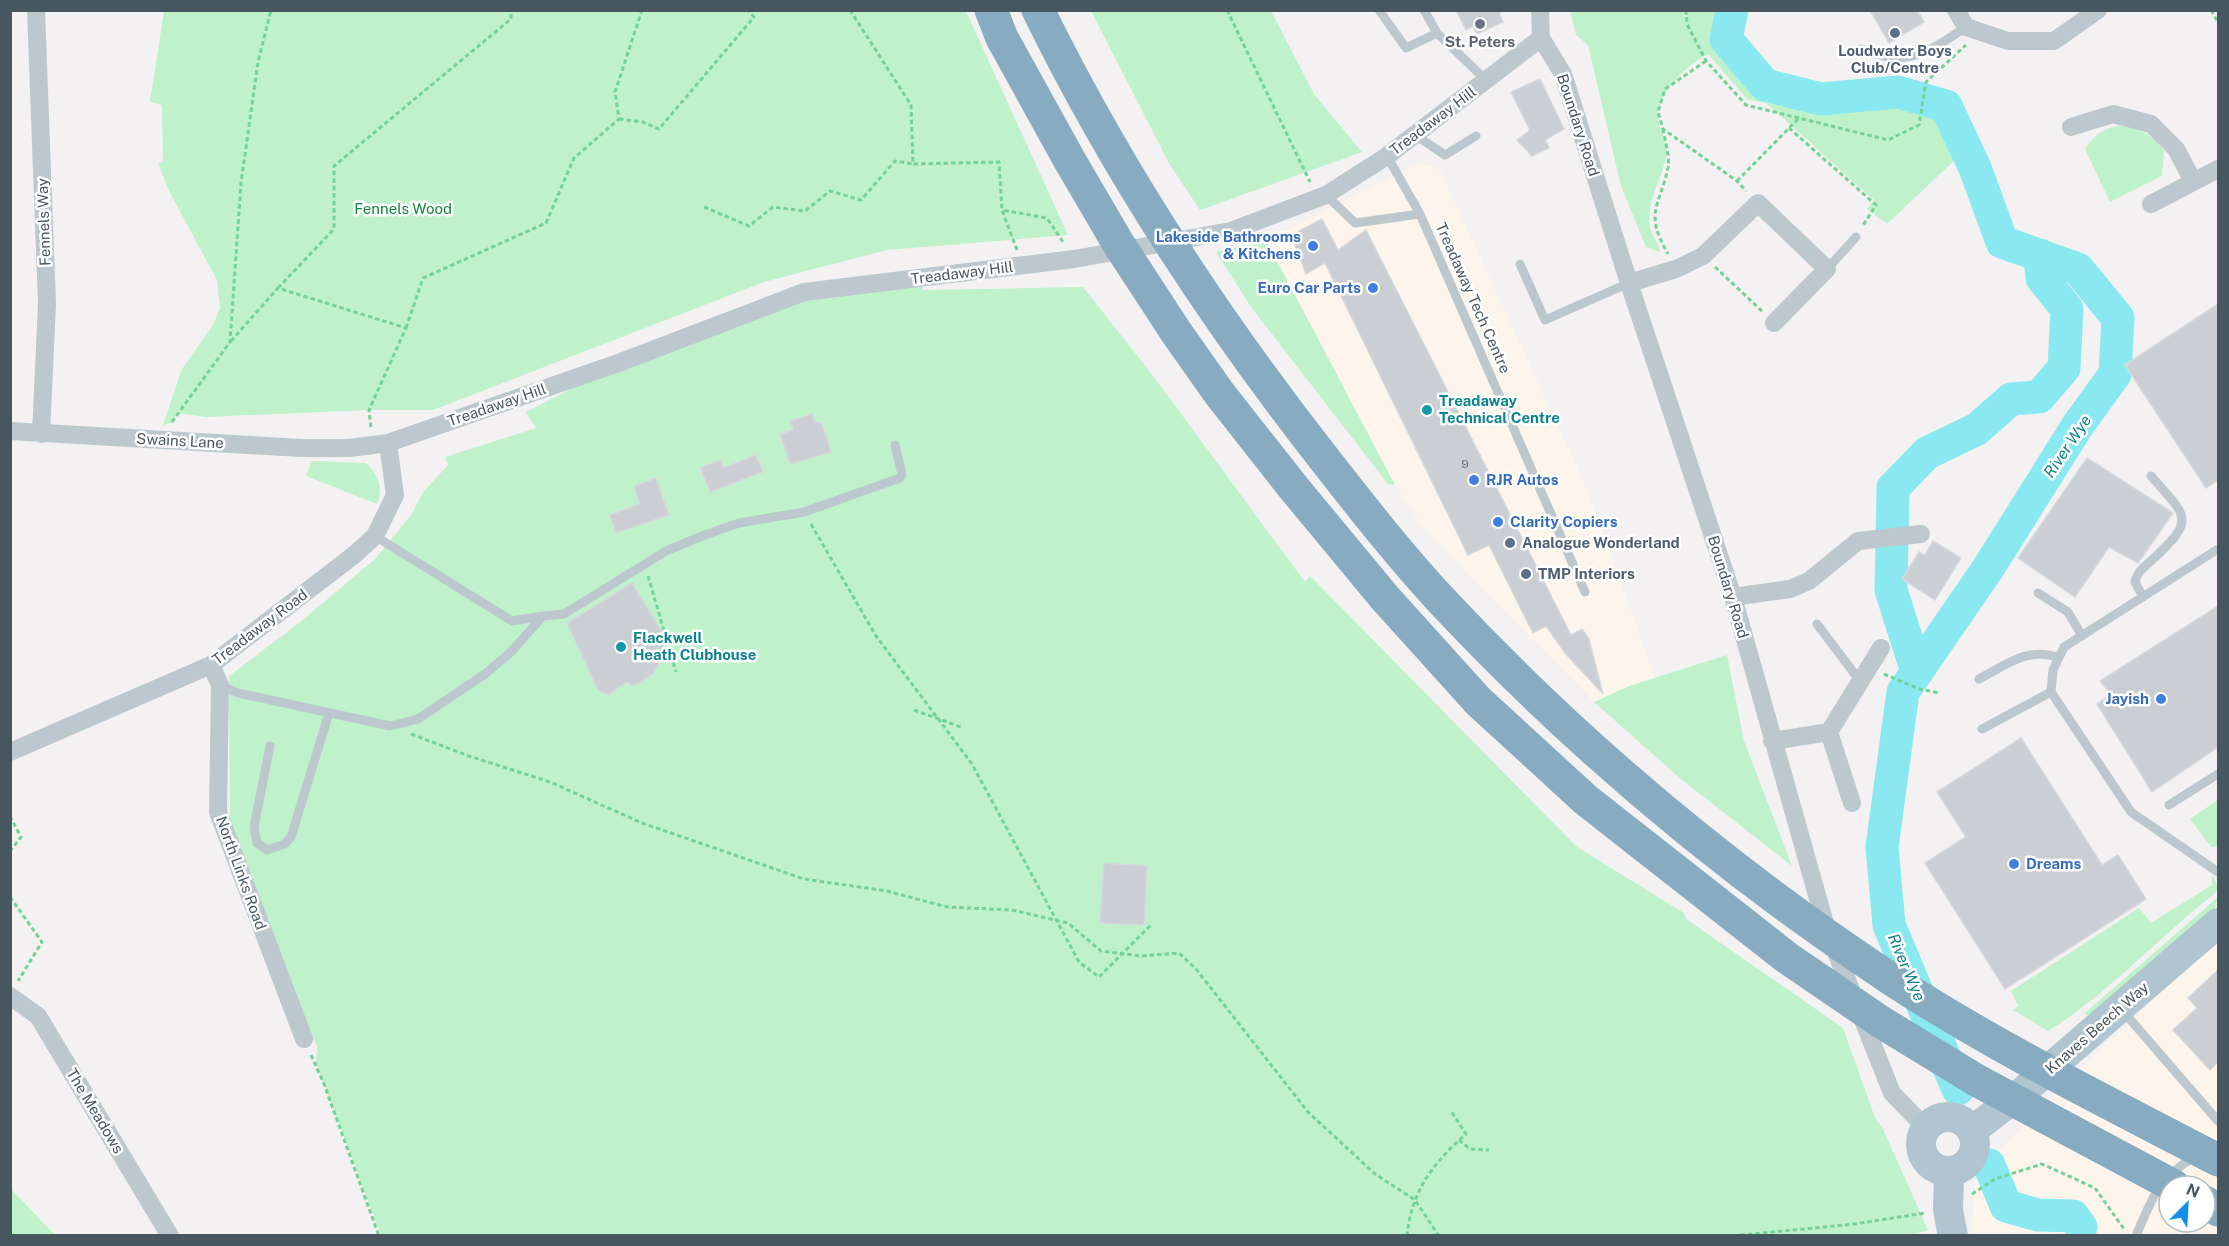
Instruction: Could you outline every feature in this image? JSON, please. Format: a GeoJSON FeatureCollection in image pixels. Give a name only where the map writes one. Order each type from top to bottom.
{"type":"FeatureCollection","features":[{"type":"Feature","properties":{"kind":"highway"},"geometry":{"type":"LineString","coordinates":[[991,10],[1002,38],[1070,161],[1118,243],[1176,332],[1219,393],[1293,487],[1385,598],[1478,701],[1587,800],[1786,957],[1881,1022],[1976,1080],[2157,1177]]}},
{"type":"Feature","properties":{"kind":"highway"},"geometry":{"type":"LineString","coordinates":[[1038,10],[1115,153],[1160,230],[1223,324],[1285,409],[1375,523],[1439,598],[1570,730],[1761,886],[1894,981],[2060,1077],[2218,1160]]}},
{"type":"Feature","properties":{"kind":"main road","name":"Knaves Beech Way"},"geometry":{"type":"LineString","coordinates":[[1972,1131],[2218,923]]}},
{"type":"Feature","properties":{"kind":"main road"},"geometry":{"type":"LineString","coordinates":[[1950,1116],[1959,1119],[1972,1131],[1975,1140],[1972,1158],[1958,1170],[1949,1172],[1932,1167],[1926,1161],[1920,1144],[1925,1127],[1932,1121],[1950,1116]]}},
{"type":"Feature","properties":{"kind":"main road"},"geometry":{"type":"LineString","coordinates":[[1949,1172],[1951,1223]]}},
{"type":"Feature","properties":{"kind":"street","name":"Fennels Way"},"geometry":{"type":"LineString","coordinates":[[36,10],[47,304],[41,434]]}},
{"type":"Feature","properties":{"kind":"street"},"geometry":{"type":"LineString","coordinates":[[1540,10],[1541,38]]}},
{"type":"Feature","properties":{"kind":"street"},"geometry":{"type":"LineString","coordinates":[[1956,10],[1973,29],[2008,41],[2054,41],[2098,10]]}},
{"type":"Feature","properties":{"kind":"street","name":"Treadaway Hill"},"geometry":{"type":"LineString","coordinates":[[350,448],[388,443],[621,362],[804,292],[1074,259],[1231,231],[1322,197],[1387,156],[1541,38]]}},
{"type":"Feature","properties":{"kind":"street","name":"Boundary Road"},"geometry":{"type":"LineString","coordinates":[[1541,38],[1563,74],[1629,284],[1733,597],[1772,741],[1830,938],[1892,1093],[1925,1127]]}},
{"type":"Feature","properties":{"kind":"street"},"geometry":{"type":"LineString","coordinates":[[2072,127],[2113,114],[2151,124],[2176,149],[2193,181]]}},
{"type":"Feature","properties":{"kind":"street"},"geometry":{"type":"LineString","coordinates":[[2151,204],[2218,169]]}},
{"type":"Feature","properties":{"kind":"street"},"geometry":{"type":"LineString","coordinates":[[1629,284],[1676,269],[1703,256],[1758,203],[1827,269],[1774,323]]}},
{"type":"Feature","properties":{"kind":"street","name":"Swains Lane"},"geometry":{"type":"LineString","coordinates":[[10,431],[301,448],[350,448]]}},
{"type":"Feature","properties":{"kind":"street","name":"Treadaway Road"},"geometry":{"type":"LineString","coordinates":[[10,752],[211,665],[354,555],[375,536],[395,495],[388,443]]}},
{"type":"Feature","properties":{"kind":"street"},"geometry":{"type":"LineString","coordinates":[[1733,597],[1790,589],[1809,581],[1858,541],[1920,534]]}},
{"type":"Feature","properties":{"kind":"street"},"geometry":{"type":"LineString","coordinates":[[1852,803],[1829,732],[1881,648]]}},
{"type":"Feature","properties":{"kind":"street","name":"North Links Road"},"geometry":{"type":"LineString","coordinates":[[211,665],[220,685],[218,812],[304,1040]]}},
{"type":"Feature","properties":{"kind":"street"},"geometry":{"type":"LineString","coordinates":[[1772,741],[1829,732]]}},
{"type":"Feature","properties":{"kind":"street","name":"The Meadows"},"geometry":{"type":"LineString","coordinates":[[14,989],[38,1016],[170,1236]]}},
{"type":"Feature","properties":{"kind":"lane"},"geometry":{"type":"LineString","coordinates":[[1379,10],[1406,48],[1437,33]]}},
{"type":"Feature","properties":{"kind":"lane"},"geometry":{"type":"LineString","coordinates":[[1424,10],[1437,33],[1486,80]]}},
{"type":"Feature","properties":{"kind":"lane"},"geometry":{"type":"LineString","coordinates":[[1861,49],[1885,59],[1929,52],[1973,29]]}},
{"type":"Feature","properties":{"kind":"lane"},"geometry":{"type":"LineString","coordinates":[[1415,135],[1445,155],[1476,136]]}},
{"type":"Feature","properties":{"kind":"lane","name":"Treadaway Tech Centre"},"geometry":{"type":"LineString","coordinates":[[1387,156],[1420,214],[1585,592]]}},
{"type":"Feature","properties":{"kind":"lane","name":"Treadaway Tech Centre"},"geometry":{"type":"LineString","coordinates":[[1322,197],[1355,223],[1420,214]]}},
{"type":"Feature","properties":{"kind":"lane"},"geometry":{"type":"LineString","coordinates":[[1827,269],[1856,237]]}},
{"type":"Feature","properties":{"kind":"lane"},"geometry":{"type":"LineString","coordinates":[[1520,264],[1545,320],[1629,284]]}},
{"type":"Feature","properties":{"kind":"lane"},"geometry":{"type":"LineString","coordinates":[[375,536],[512,621],[564,614],[666,551],[739,523],[804,512],[900,478],[902,474],[895,445]]}},
{"type":"Feature","properties":{"kind":"lane"},"geometry":{"type":"LineString","coordinates":[[2143,597],[2135,582],[2138,573],[2177,536],[2183,526],[2182,513],[2151,476]]}},
{"type":"Feature","properties":{"kind":"lane"},"geometry":{"type":"LineString","coordinates":[[2218,549],[2064,647],[2053,670],[2050,692],[2131,812],[2218,872]]}},
{"type":"Feature","properties":{"kind":"lane"},"geometry":{"type":"LineString","coordinates":[[2038,593],[2068,612],[2082,636]]}},
{"type":"Feature","properties":{"kind":"lane"},"geometry":{"type":"LineString","coordinates":[[220,685],[238,693],[390,726],[418,719],[485,674],[510,652],[543,616]]}},
{"type":"Feature","properties":{"kind":"lane"},"geometry":{"type":"LineString","coordinates":[[1816,624],[1860,681]]}},
{"type":"Feature","properties":{"kind":"lane"},"geometry":{"type":"LineString","coordinates":[[1979,679],[2031,653],[2046,653],[2059,658]]}},
{"type":"Feature","properties":{"kind":"lane"},"geometry":{"type":"LineString","coordinates":[[1982,729],[2050,692]]}},
{"type":"Feature","properties":{"kind":"lane"},"geometry":{"type":"LineString","coordinates":[[270,746],[254,827],[257,843],[267,850],[285,844],[291,837],[329,713]]}},
{"type":"Feature","properties":{"kind":"lane"},"geometry":{"type":"LineString","coordinates":[[2169,805],[2218,774]]}},
{"type":"Feature","properties":{"kind":"lane"},"geometry":{"type":"LineString","coordinates":[[2120,1008],[2218,1121]]}},
{"type":"Feature","properties":{"kind":"lane"},"geometry":{"type":"LineString","coordinates":[[2136,1236],[2150,1201],[2175,1168],[2218,1144]]}},
{"type":"Feature","properties":{"kind":"path"},"geometry":{"type":"LineString","coordinates":[[230,342],[241,183],[258,63],[271,10]]}},
{"type":"Feature","properties":{"kind":"path"},"geometry":{"type":"LineString","coordinates":[[173,420],[230,342],[334,229],[334,166],[512,19],[511,10]]}},
{"type":"Feature","properties":{"kind":"path"},"geometry":{"type":"LineString","coordinates":[[619,119],[615,92],[642,10]]}},
{"type":"Feature","properties":{"kind":"path"},"geometry":{"type":"LineString","coordinates":[[369,410],[406,328],[423,278],[546,223],[574,158],[619,119],[643,122],[659,129],[754,17],[748,10]]}},
{"type":"Feature","properties":{"kind":"path"},"geometry":{"type":"LineString","coordinates":[[850,10],[911,105],[913,164]]}},
{"type":"Feature","properties":{"kind":"path"},"geometry":{"type":"LineString","coordinates":[[1227,10],[1322,197]]}},
{"type":"Feature","properties":{"kind":"path"},"geometry":{"type":"LineString","coordinates":[[1686,10],[1687,24],[1706,61],[1746,105],[1888,140],[1919,125],[1926,82],[1973,29]]}},
{"type":"Feature","properties":{"kind":"path"},"geometry":{"type":"LineString","coordinates":[[2211,10],[2218,22]]}},
{"type":"Feature","properties":{"kind":"path"},"geometry":{"type":"LineString","coordinates":[[1676,269],[1655,231],[1656,201],[1668,165],[1664,129],[1658,112],[1665,89],[1706,61]]}},
{"type":"Feature","properties":{"kind":"path"},"geometry":{"type":"LineString","coordinates":[[1737,181],[1799,118]]}},
{"type":"Feature","properties":{"kind":"path"},"geometry":{"type":"LineString","coordinates":[[1789,128],[1876,205],[1856,237]]}},
{"type":"Feature","properties":{"kind":"path"},"geometry":{"type":"LineString","coordinates":[[1664,129],[1737,181],[1758,203]]}},
{"type":"Feature","properties":{"kind":"path"},"geometry":{"type":"LineString","coordinates":[[704,207],[749,226],[773,207],[805,211],[830,192],[861,200],[895,161],[913,164],[999,162],[1002,210],[1022,266]]}},
{"type":"Feature","properties":{"kind":"path"},"geometry":{"type":"LineString","coordinates":[[1002,210],[1047,218],[1074,259]]}},
{"type":"Feature","properties":{"kind":"path"},"geometry":{"type":"LineString","coordinates":[[1703,256],[1774,323]]}},
{"type":"Feature","properties":{"kind":"path"},"geometry":{"type":"LineString","coordinates":[[278,288],[406,328]]}},
{"type":"Feature","properties":{"kind":"path"},"geometry":{"type":"LineString","coordinates":[[804,512],[876,636],[972,764],[1079,962],[1099,977],[1152,924]]}},
{"type":"Feature","properties":{"kind":"path"},"geometry":{"type":"LineString","coordinates":[[645,566],[676,672]]}},
{"type":"Feature","properties":{"kind":"path"},"geometry":{"type":"LineString","coordinates":[[1893,678],[1920,689],[1940,693]]}},
{"type":"Feature","properties":{"kind":"path"},"geometry":{"type":"LineString","coordinates":[[914,711],[961,727]]}},
{"type":"Feature","properties":{"kind":"path"},"geometry":{"type":"LineString","coordinates":[[390,726],[469,756],[549,782],[642,823],[804,879],[887,891],[947,908],[1012,910],[1068,923],[1101,951],[1141,956],[1179,954],[1196,969],[1308,1112],[1375,1174],[1415,1200],[1439,1236]]}},
{"type":"Feature","properties":{"kind":"path"},"geometry":{"type":"LineString","coordinates":[[10,816],[21,837],[10,852]]}},
{"type":"Feature","properties":{"kind":"path"},"geometry":{"type":"LineString","coordinates":[[10,897],[42,942],[14,989]]}},
{"type":"Feature","properties":{"kind":"path"},"geometry":{"type":"LineString","coordinates":[[304,1040],[324,1084],[379,1236]]}},
{"type":"Feature","properties":{"kind":"path"},"geometry":{"type":"LineString","coordinates":[[1407,1236],[1415,1200],[1424,1178],[1466,1134],[1451,1111]]}},
{"type":"Feature","properties":{"kind":"path"},"geometry":{"type":"LineString","coordinates":[[1459,1140],[1470,1149],[1489,1150]]}},
{"type":"Feature","properties":{"kind":"path"},"geometry":{"type":"LineString","coordinates":[[1733,1236],[1854,1224],[1951,1223],[1995,1179],[2042,1164],[2095,1188],[2128,1236]]}},
{"type":"Feature","properties":{"kind":"shaded area"},"geometry":{"type":"Polygon","coordinates":[[[1420,163],[1440,170],[1588,491],[1655,678],[1594,702],[1424,529],[1395,485],[1266,240],[1420,163]]]}},
{"type":"Feature","properties":{"kind":"shaded area"},"geometry":{"type":"Polygon","coordinates":[[[2218,939],[2218,1235],[1971,1236],[1975,1182],[2002,1147],[2098,1052],[2218,939]]]}},
{"type":"Feature","properties":{"kind":"green space","name":"Fennels Wood"},"geometry":{"type":"Polygon","coordinates":[[[164,11],[966,11],[1068,235],[887,250],[764,282],[433,410],[369,410],[206,417],[177,413],[171,423],[163,425],[182,369],[213,325],[220,308],[217,280],[169,191],[158,163],[163,162],[162,105],[150,102],[164,11]]]}},
{"type":"Feature","properties":{"kind":"green space"},"geometry":{"type":"Polygon","coordinates":[[[1091,11],[1271,11],[1314,94],[1362,152],[1200,210],[1170,165],[1091,11]]]}},
{"type":"Feature","properties":{"kind":"green space"},"geometry":{"type":"Polygon","coordinates":[[[1570,11],[1731,11],[1732,28],[1739,52],[1755,72],[1776,87],[1798,95],[1819,98],[1908,92],[1931,95],[1964,135],[1957,158],[1887,224],[1867,209],[1874,200],[1766,103],[1748,100],[1708,54],[1683,72],[1669,88],[1659,107],[1658,120],[1667,151],[1652,199],[1649,217],[1651,231],[1660,252],[1646,247],[1621,186],[1588,45],[1576,35],[1570,11]]]}},
{"type":"Feature","properties":{"kind":"green space"},"geometry":{"type":"Polygon","coordinates":[[[2125,125],[2137,129],[2156,141],[2164,151],[2162,176],[2110,202],[2085,149],[2102,132],[2112,127],[2125,125]]]}},
{"type":"Feature","properties":{"kind":"green space"},"geometry":{"type":"Polygon","coordinates":[[[1266,240],[1395,485],[1388,484],[1251,307],[1216,252],[1266,240]]]}},
{"type":"Feature","properties":{"kind":"green space"},"geometry":{"type":"Polygon","coordinates":[[[921,282],[923,290],[1083,287],[1154,377],[1305,582],[1310,576],[1577,847],[1684,913],[1686,919],[1843,1028],[1875,1118],[1883,1129],[1928,1230],[1909,1236],[381,1235],[316,1063],[317,1046],[291,993],[230,835],[229,676],[299,623],[375,559],[411,515],[424,491],[448,465],[445,457],[536,428],[526,412],[592,378],[788,300],[921,282]]]}},
{"type":"Feature","properties":{"kind":"green space"},"geometry":{"type":"Polygon","coordinates":[[[312,461],[366,463],[379,482],[380,493],[377,504],[306,476],[312,461]]]}},
{"type":"Feature","properties":{"kind":"green space"},"geometry":{"type":"Polygon","coordinates":[[[1727,655],[1744,741],[1792,866],[1682,780],[1594,702],[1629,686],[1727,655]]]}},
{"type":"Feature","properties":{"kind":"green space"},"geometry":{"type":"Polygon","coordinates":[[[2218,800],[2218,846],[2211,847],[2190,819],[2218,800]]]}},
{"type":"Feature","properties":{"kind":"green space"},"geometry":{"type":"Polygon","coordinates":[[[2212,874],[2218,888],[2214,894],[2112,983],[2070,1016],[2048,1031],[2013,1010],[2018,1006],[2011,991],[2139,908],[2151,923],[2212,885],[2212,874]]]}},
{"type":"Feature","properties":{"kind":"green space"},"geometry":{"type":"Polygon","coordinates":[[[2218,897],[2213,913],[2092,1019],[2085,1013],[2218,897]]]}},
{"type":"Feature","properties":{"kind":"green space"},"geometry":{"type":"Polygon","coordinates":[[[10,1188],[55,1235],[11,1235],[10,1188]]]}},
{"type":"Feature","properties":{"kind":"building","name":"St. Peters"},"geometry":{"type":"Polygon","coordinates":[[[1456,10],[1504,10],[1499,13],[1503,22],[1477,34],[1473,26],[1466,30],[1456,10]]]}},
{"type":"Feature","properties":{"kind":"building","name":"Loudwater Boys Club/Centre"},"geometry":{"type":"Polygon","coordinates":[[[1870,10],[1917,10],[1924,22],[1889,43],[1870,10]]]}},
{"type":"Feature","properties":{"kind":"building"},"geometry":{"type":"Polygon","coordinates":[[[1540,79],[1564,129],[1545,140],[1549,148],[1532,156],[1517,140],[1530,130],[1511,92],[1540,79]]]}},
{"type":"Feature","properties":{"kind":"building","name":"Treadaway Technical Centre"},"geometry":{"type":"Polygon","coordinates":[[[1322,219],[1338,250],[1366,230],[1571,635],[1582,629],[1589,639],[1603,694],[1565,653],[1546,626],[1533,633],[1489,545],[1468,555],[1325,263],[1306,274],[1291,235],[1322,219]]]}},
{"type":"Feature","properties":{"kind":"building"},"geometry":{"type":"Polygon","coordinates":[[[2218,304],[2218,480],[2206,488],[2125,365],[2218,304]]]}},
{"type":"Feature","properties":{"kind":"building"},"geometry":{"type":"Polygon","coordinates":[[[812,414],[815,422],[822,423],[831,452],[790,464],[780,434],[793,430],[790,421],[812,414]]]}},
{"type":"Feature","properties":{"kind":"building"},"geometry":{"type":"Polygon","coordinates":[[[756,455],[763,472],[710,492],[700,468],[720,460],[723,468],[756,455]]]}},
{"type":"Feature","properties":{"kind":"building"},"geometry":{"type":"Polygon","coordinates":[[[2087,458],[2173,513],[2138,563],[2109,547],[2075,597],[2018,558],[2087,458]]]}},
{"type":"Feature","properties":{"kind":"building"},"geometry":{"type":"Polygon","coordinates":[[[656,478],[669,515],[616,533],[610,515],[640,504],[634,486],[656,478]]]}},
{"type":"Feature","properties":{"kind":"building"},"geometry":{"type":"Polygon","coordinates":[[[1933,541],[1961,558],[1935,600],[1902,579],[1919,552],[1925,555],[1933,541]]]}},
{"type":"Feature","properties":{"kind":"building","name":"Flackwell Heath Clubhouse"},"geometry":{"type":"Polygon","coordinates":[[[632,583],[665,637],[661,658],[653,674],[633,686],[627,682],[608,695],[598,690],[567,623],[632,583]]]}},
{"type":"Feature","properties":{"kind":"building","name":"Jayish"},"geometry":{"type":"Polygon","coordinates":[[[2218,606],[2218,747],[2152,792],[2097,704],[2111,694],[2100,681],[2218,606]]]}},
{"type":"Feature","properties":{"kind":"building","name":"Dreams"},"geometry":{"type":"Polygon","coordinates":[[[2021,738],[2102,865],[2118,855],[2146,899],[2005,989],[1925,863],[1966,837],[1937,792],[2021,738]]]}},
{"type":"Feature","properties":{"kind":"building"},"geometry":{"type":"Polygon","coordinates":[[[1104,863],[1147,866],[1144,925],[1100,923],[1104,863]]]}},
{"type":"Feature","properties":{"kind":"building"},"geometry":{"type":"Polygon","coordinates":[[[2218,970],[2218,1062],[2210,1070],[2173,1030],[2197,1008],[2188,998],[2218,970]]]}},
{"type":"Feature","properties":{"kind":"waterway","name":"River Wye"},"geometry":{"type":"LineString","coordinates":[[1732,10],[1726,39],[1765,85],[1821,99],[1898,92],[1946,106],[1975,168],[2002,242],[2078,269],[2118,318],[2115,374],[2078,425],[1989,567],[1903,692],[1882,847],[1889,925],[1958,1089]]}},
{"type":"Feature","properties":{"kind":"waterway"},"geometry":{"type":"LineString","coordinates":[[1917,672],[1891,590],[1893,488],[1927,453],[1977,429],[2011,399],[2039,397],[2064,368],[2067,309],[2042,278],[2040,255]]}},
{"type":"Feature","properties":{"kind":"waterway","name":"River Wye"},"geometry":{"type":"LineString","coordinates":[[1989,1165],[2006,1206],[2038,1215],[2073,1216],[2081,1227]]}},
{"type":"Feature","properties":{"kind":"place","name":"St. Peters"},"geometry":{"type":"Point","coordinates":[1480,24]}},
{"type":"Feature","properties":{"kind":"place","name":"Loudwater Boys Club/Centre"},"geometry":{"type":"Point","coordinates":[1895,33]}},
{"type":"Feature","properties":{"kind":"place","name":"Lakeside Bathrooms & Kitchens"},"geometry":{"type":"Point","coordinates":[1313,246]}},
{"type":"Feature","properties":{"kind":"place","name":"Euro Car Parts"},"geometry":{"type":"Point","coordinates":[1373,288]}},
{"type":"Feature","properties":{"kind":"place","name":"Treadaway Technical Centre"},"geometry":{"type":"Point","coordinates":[1427,410]}},
{"type":"Feature","properties":{"kind":"place","name":"RJR Autos"},"geometry":{"type":"Point","coordinates":[1474,480]}},
{"type":"Feature","properties":{"kind":"place","name":"Clarity Copiers"},"geometry":{"type":"Point","coordinates":[1498,522]}},
{"type":"Feature","properties":{"kind":"place","name":"Analogue Wonderland"},"geometry":{"type":"Point","coordinates":[1510,543]}},
{"type":"Feature","properties":{"kind":"place","name":"TMP Interiors"},"geometry":{"type":"Point","coordinates":[1526,574]}},
{"type":"Feature","properties":{"kind":"place","name":"Flackwell Heath Clubhouse"},"geometry":{"type":"Point","coordinates":[621,647]}},
{"type":"Feature","properties":{"kind":"place","name":"Jayish"},"geometry":{"type":"Point","coordinates":[2161,699]}},
{"type":"Feature","properties":{"kind":"place","name":"Dreams"},"geometry":{"type":"Point","coordinates":[2014,864]}}]}
